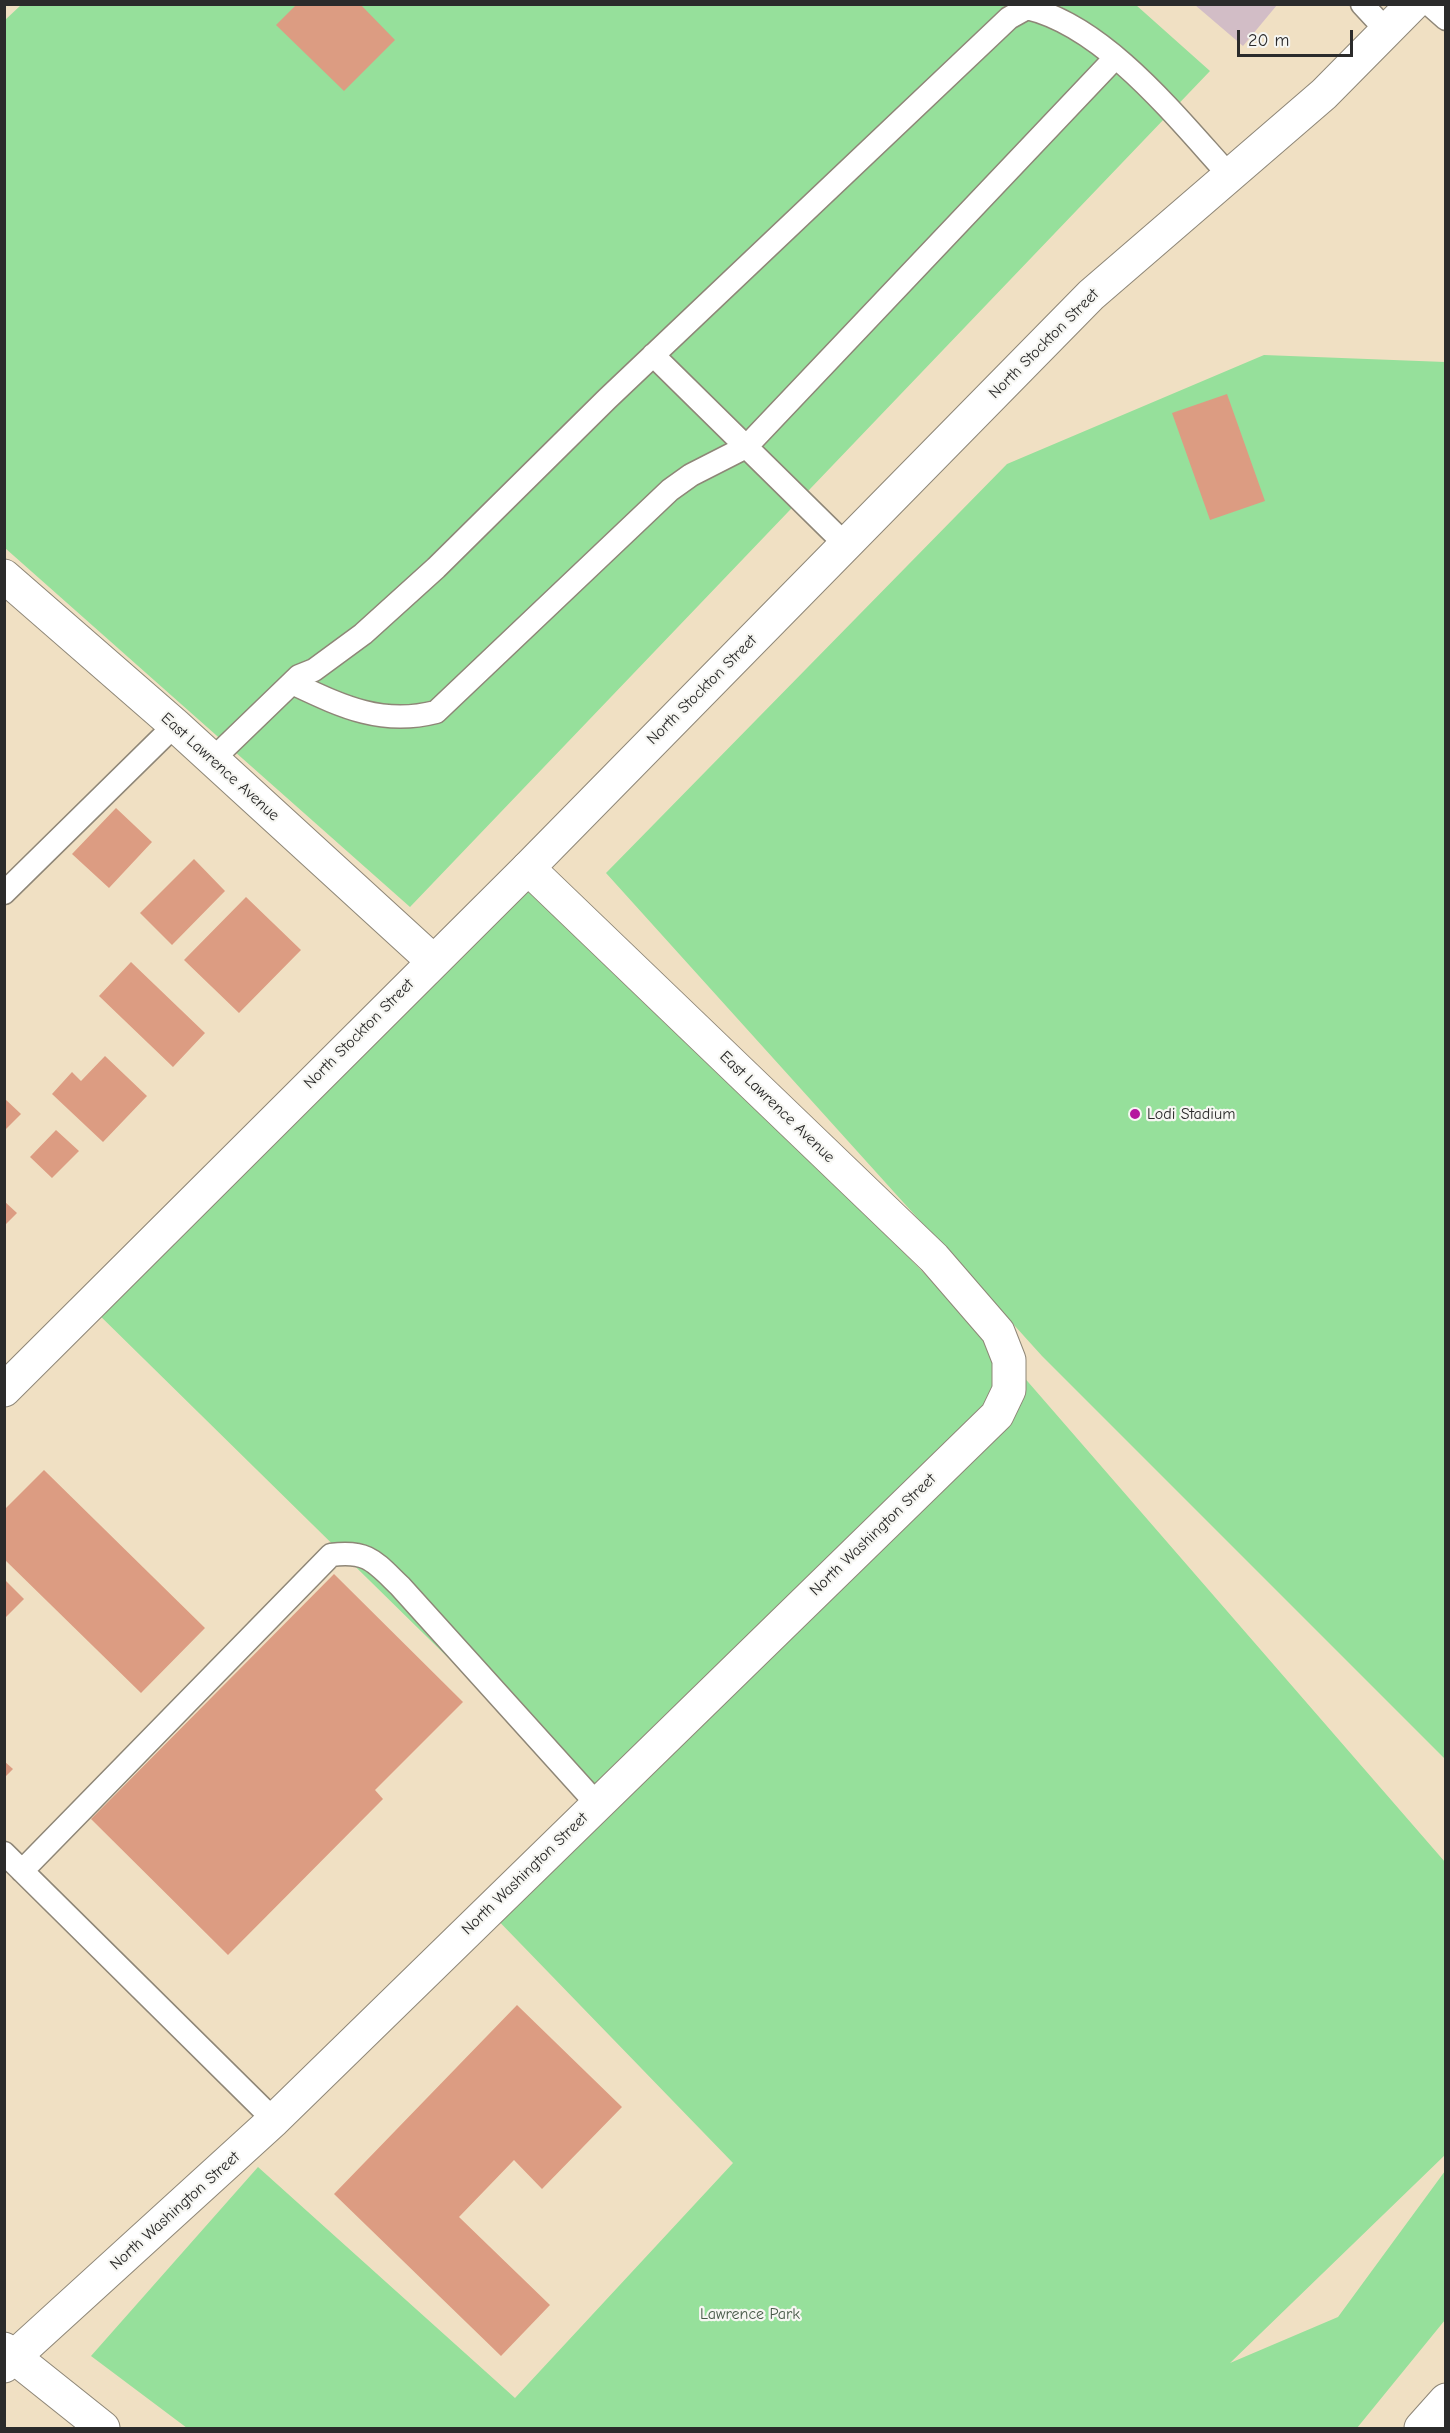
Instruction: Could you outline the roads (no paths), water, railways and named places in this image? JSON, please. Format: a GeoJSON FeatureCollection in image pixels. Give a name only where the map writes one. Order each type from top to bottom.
{"type":"FeatureCollection","features":[{"type":"Feature","properties":{"kind":"street","name":"North Stockton Street"},"geometry":{"type":"LineString","coordinates":[[4,1390],[528,868],[1091,295],[1324,93],[1413,4]]}},
{"type":"Feature","properties":{"kind":"street","name":"East Lawrence Avenue"},"geometry":{"type":"LineString","coordinates":[[4,576],[175,725],[433,961]]}},
{"type":"Feature","properties":{"kind":"street","name":"East Lawrence Avenue"},"geometry":{"type":"LineString","coordinates":[[528,868],[934,1257],[998,1332],[1008,1360]]}},
{"type":"Feature","properties":{"kind":"street","name":"North Washington Street"},"geometry":{"type":"LineString","coordinates":[[8,2357],[274,2120],[997,1415],[1009,1390],[1008,1360]]}},
{"type":"Feature","properties":{"kind":"street"},"geometry":{"type":"LineString","coordinates":[[8,2357],[103,2428]]}},
{"type":"Feature","properties":{"kind":"street"},"geometry":{"type":"LineString","coordinates":[[1421,2428],[1446,2400]]}},
{"type":"Feature","properties":{"kind":"lane"},"geometry":{"type":"LineString","coordinates":[[1362,4],[1387,31]]}},
{"type":"Feature","properties":{"kind":"lane"},"geometry":{"type":"LineString","coordinates":[[1429,4],[1446,19]]}},
{"type":"Feature","properties":{"kind":"lane"},"geometry":{"type":"LineString","coordinates":[[212,760],[292,682],[363,634],[428,576],[653,355],[1009,18],[1026,8],[1048,13],[1077,30],[1115,58],[1155,94],[1230,176]]}},
{"type":"Feature","properties":{"kind":"lane"},"geometry":{"type":"LineString","coordinates":[[292,682],[350,710],[412,718],[436,712],[670,490],[691,475],[746,447],[1115,58]]}},
{"type":"Feature","properties":{"kind":"lane"},"geometry":{"type":"LineString","coordinates":[[653,355],[845,544]]}},
{"type":"Feature","properties":{"kind":"lane"},"geometry":{"type":"LineString","coordinates":[[4,893],[175,725]]}},
{"type":"Feature","properties":{"kind":"lane"},"geometry":{"type":"LineString","coordinates":[[22,1870],[331,1555],[353,1552],[373,1561],[400,1586],[597,1804]]}},
{"type":"Feature","properties":{"kind":"lane"},"geometry":{"type":"LineString","coordinates":[[4,1853],[274,2120]]}},
{"type":"Feature","properties":{"kind":"place","name":"Lodi Stadium"},"geometry":{"type":"Point","coordinates":[1135,1114]}},
{"type":"Feature","properties":{"kind":"park label","name":"Lawrence Park"},"geometry":{"type":"Point","coordinates":[750,2314]}}]}
